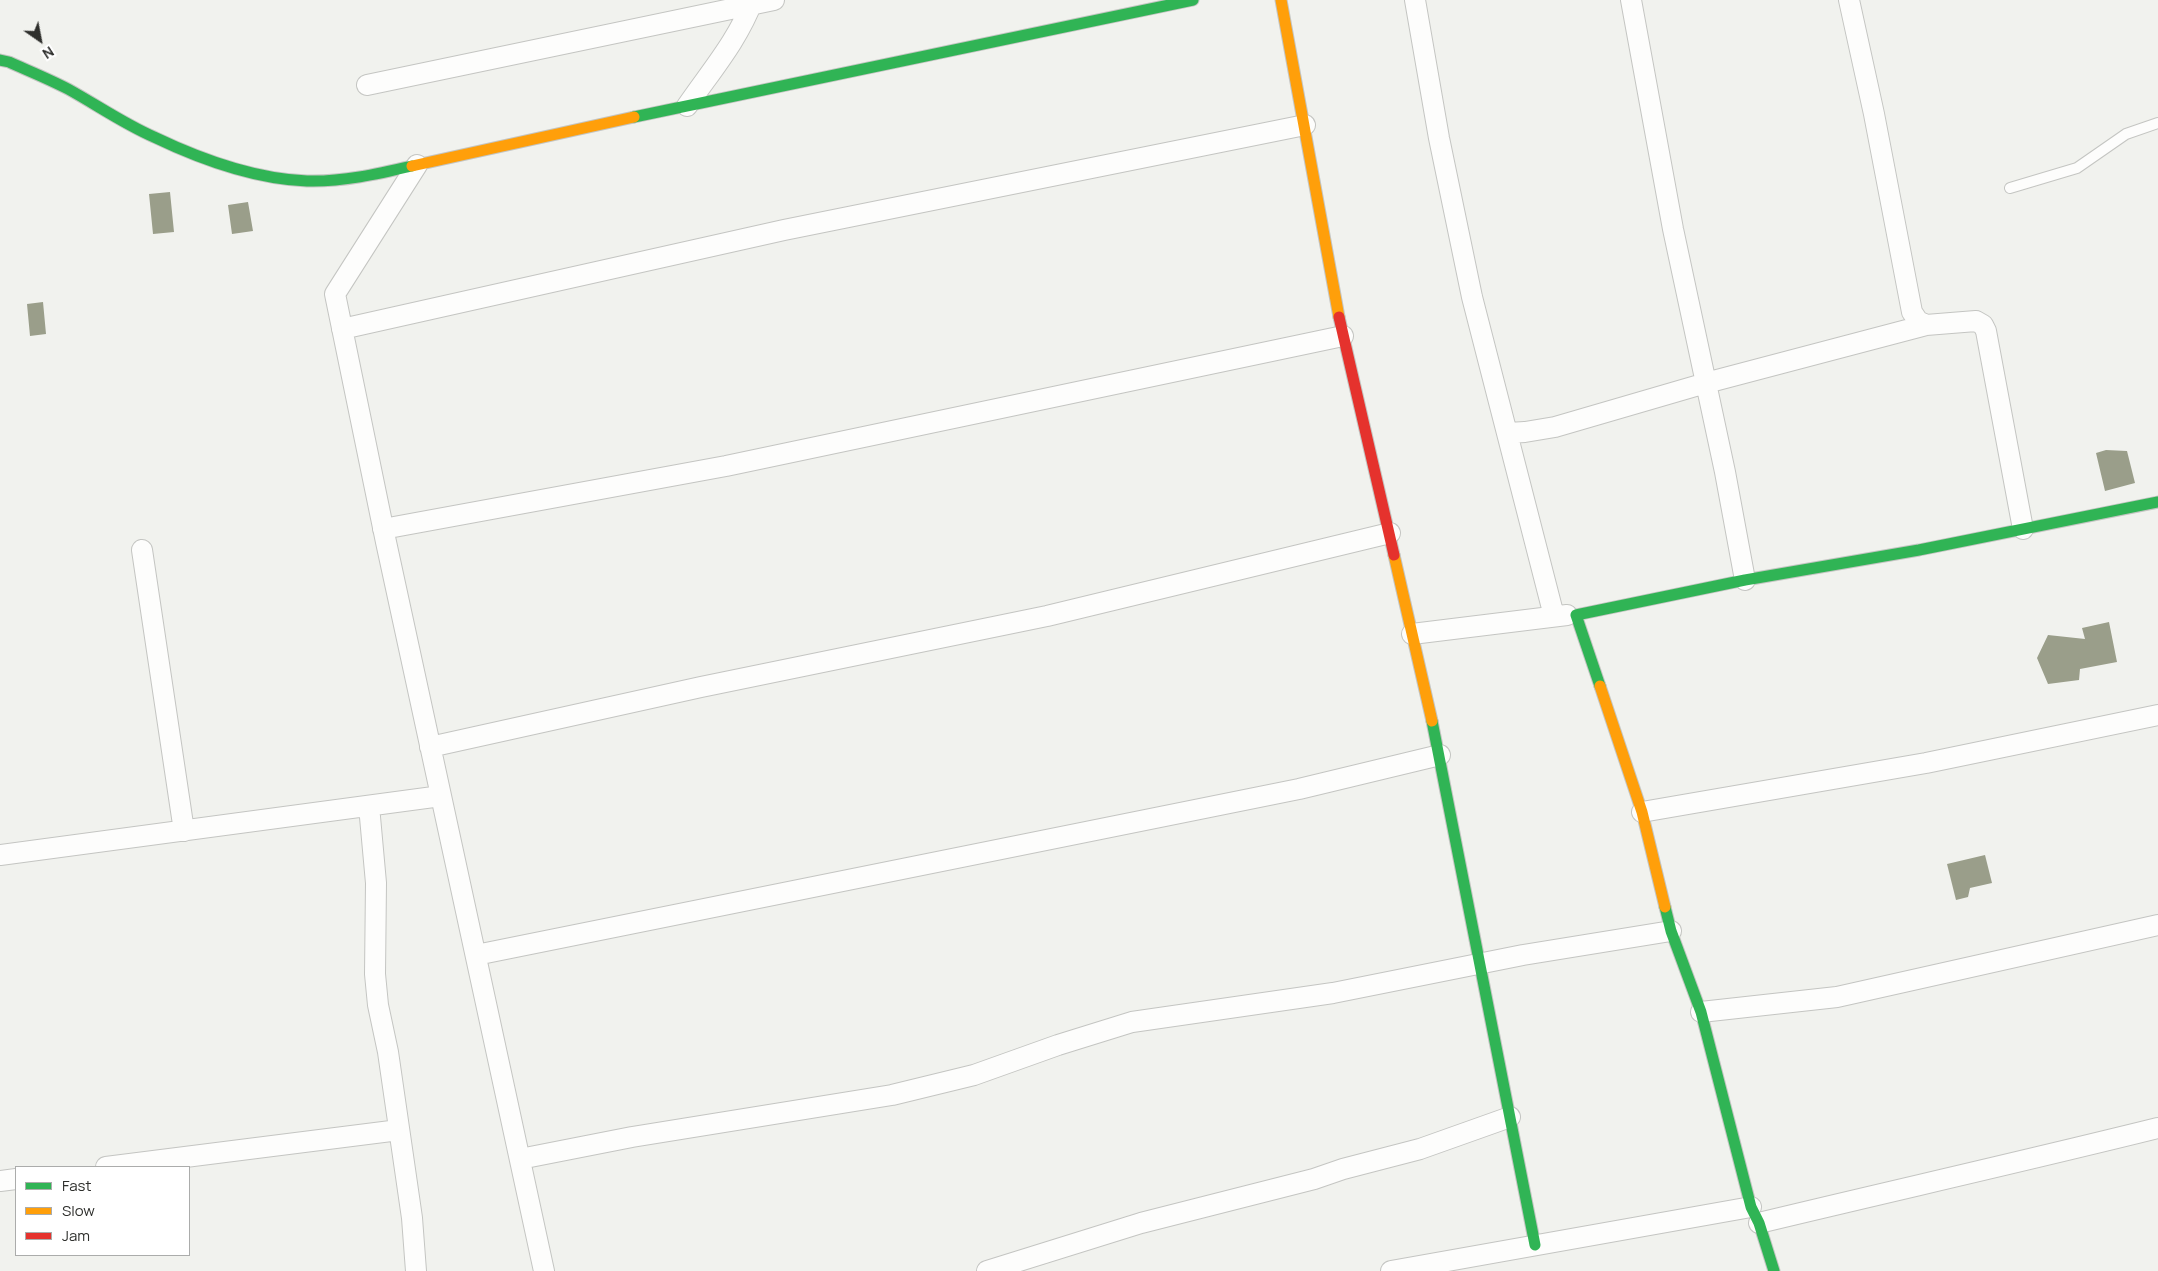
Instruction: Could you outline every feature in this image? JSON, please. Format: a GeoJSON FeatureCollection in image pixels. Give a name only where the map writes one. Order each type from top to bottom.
{"type":"FeatureCollection","features":[{"type":"Feature","properties":{"kind":"street"},"geometry":{"type":"LineString","coordinates":[[367,85],[752,3],[774,0]]}},
{"type":"Feature","properties":{"kind":"street"},"geometry":{"type":"LineString","coordinates":[[0,60],[10,62],[66,88],[153,137],[181,150],[239,170],[307,181],[372,175],[687,106],[1193,0]]}},
{"type":"Feature","properties":{"kind":"street"},"geometry":{"type":"LineString","coordinates":[[1281,0],[1343,336],[1440,755],[1535,1245]]}},
{"type":"Feature","properties":{"kind":"street"},"geometry":{"type":"LineString","coordinates":[[1415,0],[1439,138],[1472,297],[1554,616]]}},
{"type":"Feature","properties":{"kind":"street"},"geometry":{"type":"LineString","coordinates":[[1631,0],[1673,229],[1725,472],[1745,580]]}},
{"type":"Feature","properties":{"kind":"street"},"geometry":{"type":"LineString","coordinates":[[1849,0],[1874,114],[1912,312],[1918,321],[1926,325]]}},
{"type":"Feature","properties":{"kind":"street"},"geometry":{"type":"LineString","coordinates":[[687,106],[729,48],[752,3]]}},
{"type":"Feature","properties":{"kind":"street"},"geometry":{"type":"LineString","coordinates":[[342,329],[793,228],[1305,125]]}},
{"type":"Feature","properties":{"kind":"street"},"geometry":{"type":"LineString","coordinates":[[417,165],[335,294],[430,747],[544,1271]]}},
{"type":"Feature","properties":{"kind":"street"},"geometry":{"type":"LineString","coordinates":[[1508,432],[1525,432],[1555,427],[1706,383],[1926,325],[1976,321],[1983,325],[1986,332],[2023,529]]}},
{"type":"Feature","properties":{"kind":"street"},"geometry":{"type":"LineString","coordinates":[[384,529],[726,466],[1343,336]]}},
{"type":"Feature","properties":{"kind":"street"},"geometry":{"type":"LineString","coordinates":[[1412,634],[1554,616],[1576,615],[1745,580],[1919,550],[2158,502]]}},
{"type":"Feature","properties":{"kind":"street"},"geometry":{"type":"LineString","coordinates":[[430,747],[701,687],[1047,616],[1390,533]]}},
{"type":"Feature","properties":{"kind":"street"},"geometry":{"type":"LineString","coordinates":[[142,550],[184,831]]}},
{"type":"Feature","properties":{"kind":"street"},"geometry":{"type":"LineString","coordinates":[[1576,615],[1642,812],[1671,931],[1702,1012],[1717,1079],[1755,1215],[1774,1271]]}},
{"type":"Feature","properties":{"kind":"street"},"geometry":{"type":"LineString","coordinates":[[1642,812],[1945,759],[2158,716]]}},
{"type":"Feature","properties":{"kind":"street"},"geometry":{"type":"LineString","coordinates":[[476,955],[1289,791],[1440,755]]}},
{"type":"Feature","properties":{"kind":"street"},"geometry":{"type":"LineString","coordinates":[[0,855],[441,796]]}},
{"type":"Feature","properties":{"kind":"street"},"geometry":{"type":"LineString","coordinates":[[369,806],[376,883],[375,974],[378,1005],[388,1052],[412,1218],[416,1271]]}},
{"type":"Feature","properties":{"kind":"street"},"geometry":{"type":"LineString","coordinates":[[1702,1012],[1837,997],[2158,925]]}},
{"type":"Feature","properties":{"kind":"street"},"geometry":{"type":"LineString","coordinates":[[520,1159],[632,1137],[892,1095],[974,1075],[1058,1045],[1132,1022],[1333,993],[1480,964],[1671,931]]}},
{"type":"Feature","properties":{"kind":"street"},"geometry":{"type":"LineString","coordinates":[[986,1271],[1141,1223],[1314,1179],[1343,1168],[1420,1149],[1510,1117]]}},
{"type":"Feature","properties":{"kind":"street"},"geometry":{"type":"LineString","coordinates":[[1391,1271],[1535,1245],[1755,1215],[2061,1153],[2158,1128]]}},
{"type":"Feature","properties":{"kind":"street"},"geometry":{"type":"LineString","coordinates":[[114,1166],[399,1130]]}},
{"type":"Feature","properties":{"kind":"street"},"geometry":{"type":"LineString","coordinates":[[0,1181],[15,1179]]}},
{"type":"Feature","properties":{"kind":"lane"},"geometry":{"type":"LineString","coordinates":[[2010,188],[2077,168],[2126,134],[2158,124]]}},
{"type":"Feature","properties":{"kind":"building"},"geometry":{"type":"Polygon","coordinates":[[[170,192],[174,232],[153,234],[149,194],[170,192]]]}},
{"type":"Feature","properties":{"kind":"building"},"geometry":{"type":"Polygon","coordinates":[[[248,202],[253,231],[232,234],[228,205],[248,202]]]}},
{"type":"Feature","properties":{"kind":"building"},"geometry":{"type":"Polygon","coordinates":[[[43,302],[46,334],[30,336],[27,304],[43,302]]]}},
{"type":"Feature","properties":{"kind":"building"},"geometry":{"type":"Polygon","coordinates":[[[2106,450],[2127,451],[2135,483],[2105,491],[2096,453],[2106,450]]]}},
{"type":"Feature","properties":{"kind":"building"},"geometry":{"type":"Polygon","coordinates":[[[2109,622],[2117,662],[2080,669],[2079,680],[2048,684],[2037,658],[2048,635],[2085,639],[2082,628],[2109,622]]]}},
{"type":"Feature","properties":{"kind":"building"},"geometry":{"type":"Polygon","coordinates":[[[1985,855],[1992,883],[1970,888],[1968,897],[1956,900],[1947,864],[1985,855]]]}},
{"type":"Feature","properties":{"kind":"traffic: fast"},"geometry":{"type":"LineString","coordinates":[[634,117],[1193,0]]}},
{"type":"Feature","properties":{"kind":"traffic: fast"},"geometry":{"type":"LineString","coordinates":[[0,60],[9,62],[61,85],[132,126],[172,145],[210,161],[267,177],[320,181],[360,177],[412,166]]}},
{"type":"Feature","properties":{"kind":"traffic: fast"},"geometry":{"type":"LineString","coordinates":[[1600,686],[1576,615],[1745,580],[1919,550],[2158,502]]}},
{"type":"Feature","properties":{"kind":"traffic: fast"},"geometry":{"type":"LineString","coordinates":[[1432,721],[1535,1245]]}},
{"type":"Feature","properties":{"kind":"traffic: fast"},"geometry":{"type":"LineString","coordinates":[[1665,907],[1671,931],[1701,1012],[1751,1207],[1759,1223],[1774,1271]]}},
{"type":"Feature","properties":{"kind":"traffic: slow"},"geometry":{"type":"LineString","coordinates":[[1281,0],[1339,317]]}},
{"type":"Feature","properties":{"kind":"traffic: slow"},"geometry":{"type":"LineString","coordinates":[[412,166],[634,117]]}},
{"type":"Feature","properties":{"kind":"traffic: slow"},"geometry":{"type":"LineString","coordinates":[[1394,555],[1432,721]]}},
{"type":"Feature","properties":{"kind":"traffic: slow"},"geometry":{"type":"LineString","coordinates":[[1600,686],[1642,812],[1665,907]]}},
{"type":"Feature","properties":{"kind":"traffic: jam"},"geometry":{"type":"LineString","coordinates":[[1339,317],[1394,555]]}}]}
